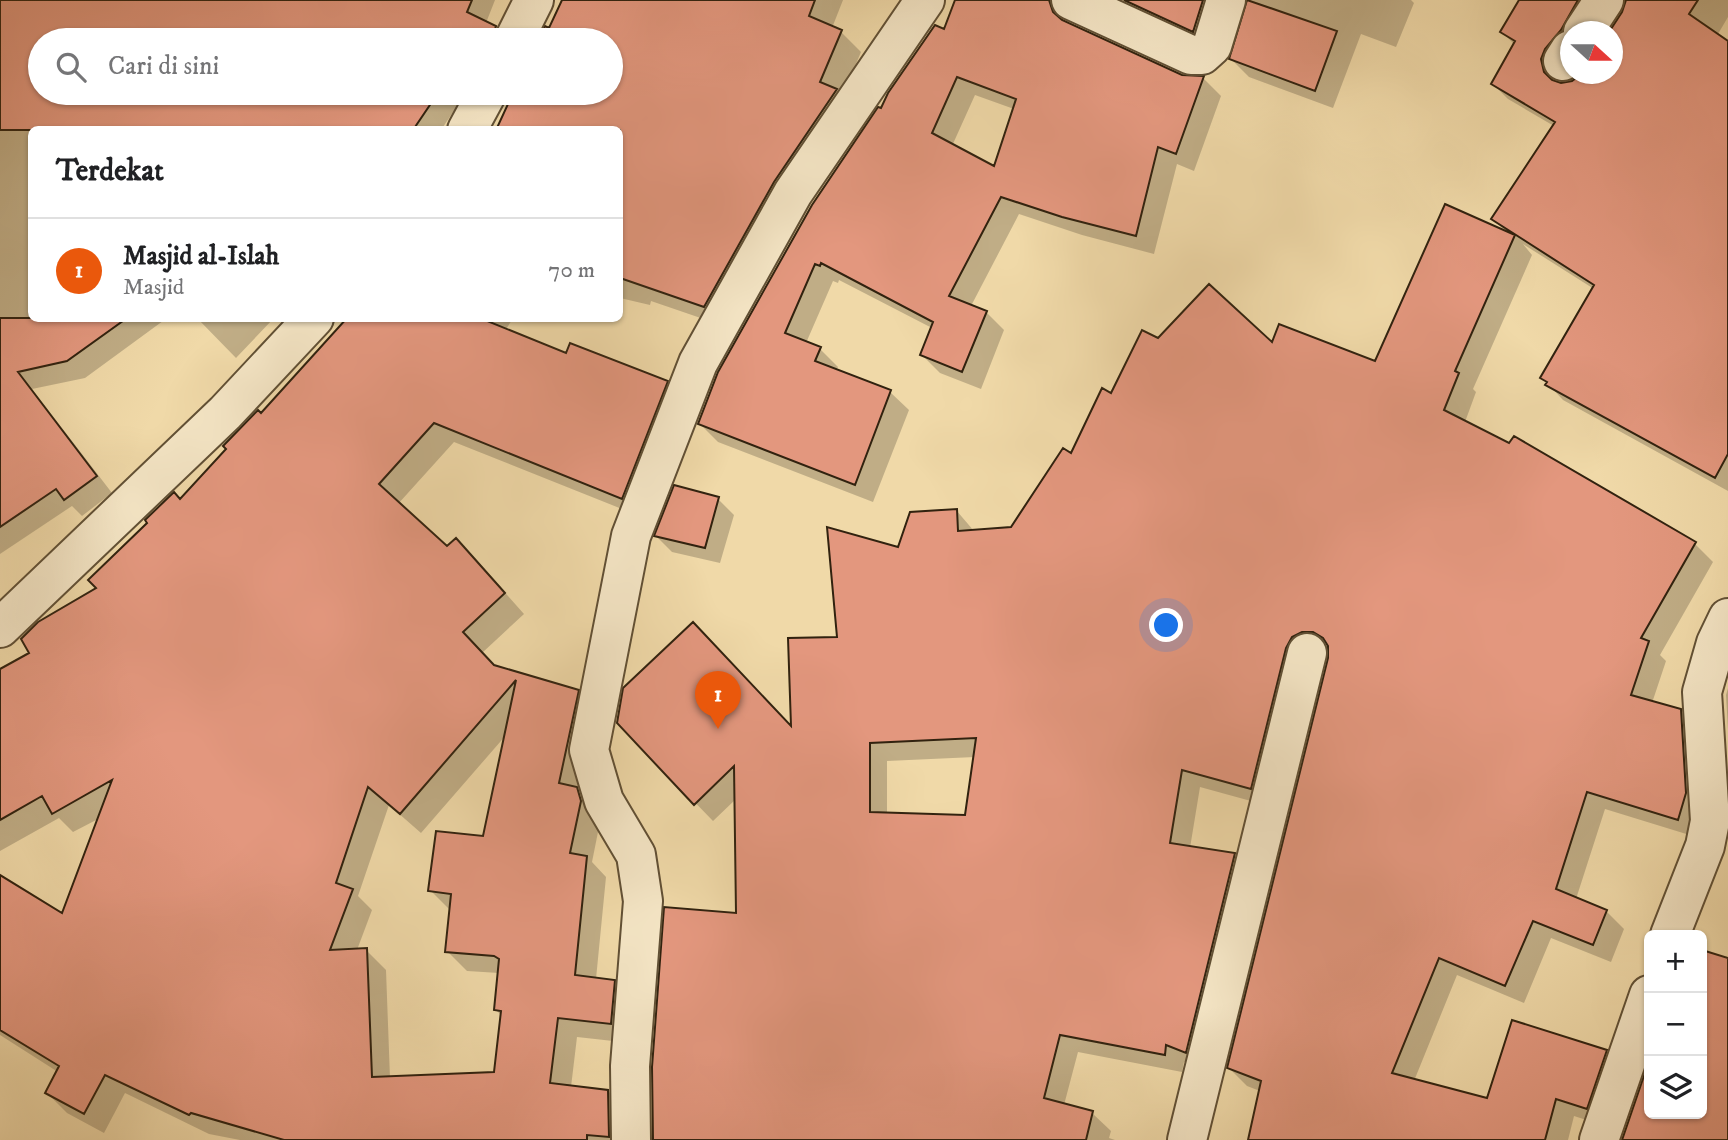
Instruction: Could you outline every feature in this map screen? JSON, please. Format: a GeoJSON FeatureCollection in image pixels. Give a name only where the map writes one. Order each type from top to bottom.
{"type":"FeatureCollection","features":[{"type":"Feature","properties":{"kind":"street"},"geometry":{"type":"LineString","coordinates":[[520,28],[534,0]]}},
{"type":"Feature","properties":{"kind":"street"},"geometry":{"type":"LineString","coordinates":[[631,1140],[631,1066],[643,901],[636,855],[604,801],[589,750],[631,536],[698,363],[793,193],[925,0]]}},
{"type":"Feature","properties":{"kind":"street"},"geometry":{"type":"LineString","coordinates":[[1071,0],[1191,55],[1202,55],[1212,46],[1226,0]]}},
{"type":"Feature","properties":{"kind":"street"},"geometry":{"type":"LineString","coordinates":[[1590,21],[1604,0]]}},
{"type":"Feature","properties":{"kind":"street"},"geometry":{"type":"LineString","coordinates":[[469,126],[481,105]]}},
{"type":"Feature","properties":{"kind":"street"},"geometry":{"type":"LineString","coordinates":[[0,628],[225,413],[310,322]]}},
{"type":"Feature","properties":{"kind":"street"},"geometry":{"type":"LineString","coordinates":[[1672,930],[1697,872],[1710,821],[1702,692],[1716,643],[1728,618]]}},
{"type":"Feature","properties":{"kind":"street"},"geometry":{"type":"LineString","coordinates":[[1187,1140],[1307,653]]}},
{"type":"Feature","properties":{"kind":"street"},"geometry":{"type":"LineString","coordinates":[[1599,1140],[1644,1010]]}},
{"type":"Feature","properties":{"kind":"building"},"geometry":{"type":"Polygon","coordinates":[[[0,0],[472,0],[467,12],[496,26],[28,28],[28,105],[430,105],[416,126],[28,126],[28,130],[0,130],[0,0]]]}},
{"type":"Feature","properties":{"kind":"building"},"geometry":{"type":"Polygon","coordinates":[[[562,0],[815,0],[809,16],[842,30],[820,82],[837,89],[774,182],[704,307],[623,279],[623,126],[498,126],[507,105],[623,105],[623,28],[549,28],[562,0]]]}},
{"type":"Feature","properties":{"kind":"building"},"geometry":{"type":"Polygon","coordinates":[[[955,0],[1049,0],[1053,12],[1062,20],[1182,75],[1204,76],[1176,154],[1158,147],[1136,236],[1062,217],[1001,197],[949,296],[987,311],[962,372],[920,355],[933,322],[821,263],[820,266],[815,264],[785,333],[821,347],[815,361],[891,390],[855,485],[698,424],[718,372],[812,205],[878,107],[881,108],[888,93],[935,25],[944,29],[955,0]],[[957,77],[932,133],[994,166],[1016,99],[957,77]]]}},
{"type":"Feature","properties":{"kind":"building"},"geometry":{"type":"Polygon","coordinates":[[[1124,0],[1203,0],[1193,32],[1124,0]]]}},
{"type":"Feature","properties":{"kind":"building"},"geometry":{"type":"Polygon","coordinates":[[[1247,0],[1337,31],[1315,91],[1229,59],[1247,0]]]}},
{"type":"Feature","properties":{"kind":"building"},"geometry":{"type":"Polygon","coordinates":[[[1519,0],[1578,0],[1566,21],[1560,21],[1560,31],[1545,49],[1541,59],[1544,72],[1560,84],[1623,84],[1623,21],[1616,21],[1626,0],[1698,0],[1689,14],[1728,41],[1728,454],[1715,478],[1545,385],[1547,382],[1540,378],[1594,285],[1491,219],[1555,122],[1491,84],[1515,41],[1500,32],[1519,0]]]}},
{"type":"Feature","properties":{"kind":"building"},"geometry":{"type":"Polygon","coordinates":[[[1445,204],[1515,235],[1455,371],[1459,373],[1444,410],[1509,443],[1514,436],[1696,542],[1641,638],[1649,641],[1631,695],[1681,709],[1686,793],[1678,820],[1587,792],[1556,889],[1607,910],[1593,945],[1533,921],[1505,986],[1439,958],[1392,1073],[1487,1098],[1512,1020],[1607,1050],[1587,1109],[1556,1099],[1545,1140],[1248,1140],[1261,1081],[1227,1068],[1328,658],[1328,646],[1323,638],[1313,632],[1302,632],[1292,637],[1286,648],[1251,789],[1182,770],[1170,843],[1235,853],[1186,1053],[1166,1045],[1165,1055],[1060,1035],[1044,1098],[1093,1111],[1086,1140],[653,1140],[652,1067],[664,907],[736,913],[734,766],[694,805],[617,723],[623,688],[693,622],[791,726],[788,638],[837,637],[827,527],[898,547],[910,512],[957,509],[958,531],[1011,527],[1063,448],[1071,453],[1102,388],[1111,393],[1142,330],[1158,338],[1209,284],[1272,342],[1279,324],[1375,361],[1445,204]],[[976,738],[870,743],[870,812],[965,815],[976,738]]]}},
{"type":"Feature","properties":{"kind":"building"},"geometry":{"type":"Polygon","coordinates":[[[0,318],[28,318],[28,322],[121,322],[67,361],[18,372],[97,476],[64,500],[56,489],[0,527],[0,318]]]}},
{"type":"Feature","properties":{"kind":"building"},"geometry":{"type":"Polygon","coordinates":[[[343,322],[490,322],[566,353],[570,343],[668,381],[622,499],[434,423],[379,484],[447,546],[456,538],[505,593],[463,632],[494,665],[579,690],[559,783],[577,787],[581,801],[570,853],[587,856],[575,975],[615,980],[611,1024],[558,1018],[550,1083],[608,1090],[609,1137],[587,1135],[587,1140],[284,1140],[191,1113],[189,1115],[105,1075],[84,1114],[45,1093],[59,1066],[0,1030],[0,875],[62,913],[112,780],[52,814],[42,796],[0,820],[0,669],[29,653],[21,639],[38,622],[96,588],[88,580],[147,523],[145,520],[174,492],[180,499],[226,449],[223,446],[258,410],[261,413],[343,322]],[[516,680],[400,814],[368,787],[336,883],[353,889],[330,950],[367,948],[372,1077],[494,1072],[501,1011],[494,1010],[499,959],[494,956],[445,952],[451,894],[428,891],[436,831],[483,836],[516,680]]]}},
{"type":"Feature","properties":{"kind":"building"},"geometry":{"type":"Polygon","coordinates":[[[674,485],[719,497],[705,548],[654,536],[674,485]]]}},
{"type":"Feature","properties":{"kind":"building"},"geometry":{"type":"Polygon","coordinates":[[[1707,952],[1728,958],[1728,1140],[1622,1140],[1644,1076],[1644,1119],[1707,1119],[1707,952]]]}},
{"type":"Feature","properties":{"kind":"place","name":"Masjid al-Islah"},"geometry":{"type":"Point","coordinates":[718,729]}}]}
